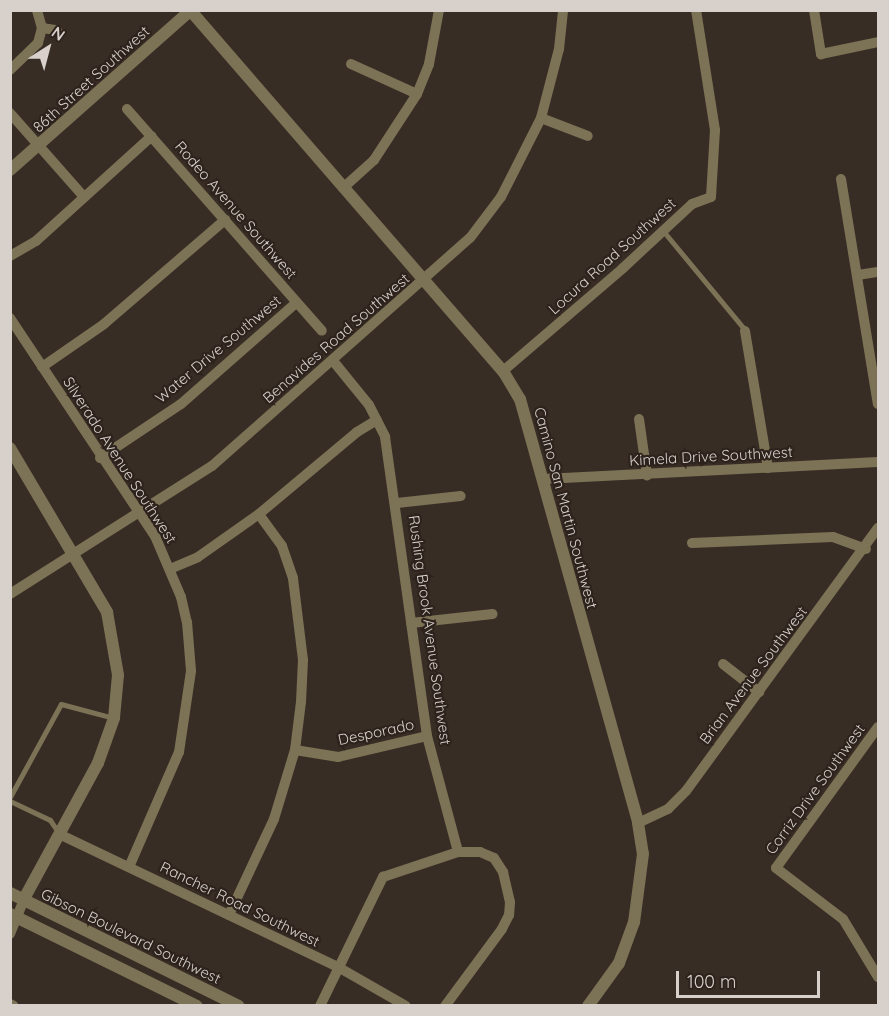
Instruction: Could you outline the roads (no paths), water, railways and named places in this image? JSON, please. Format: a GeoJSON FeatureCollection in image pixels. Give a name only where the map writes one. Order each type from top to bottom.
{"type":"FeatureCollection","features":[{"type":"Feature","properties":{"kind":"street"},"geometry":{"type":"LineString","coordinates":[[10,70],[35,49],[42,28],[38,10]]}},
{"type":"Feature","properties":{"kind":"street"},"geometry":{"type":"LineString","coordinates":[[343,188],[374,160],[417,94],[429,64],[439,10]]}},
{"type":"Feature","properties":{"kind":"street","name":"Benavides Road Southwest"},"geometry":{"type":"LineString","coordinates":[[12,588],[76,553],[212,466],[334,362],[470,238],[501,196],[541,118],[559,49],[563,10]]}},
{"type":"Feature","properties":{"kind":"street","name":"Locura Road Southwest"},"geometry":{"type":"LineString","coordinates":[[503,371],[664,232],[692,204],[711,197],[715,130],[696,10]]}},
{"type":"Feature","properties":{"kind":"street"},"geometry":{"type":"LineString","coordinates":[[814,10],[820,54],[879,42]]}},
{"type":"Feature","properties":{"kind":"street","name":"86th Street Southwest"},"geometry":{"type":"LineString","coordinates":[[10,170],[190,11]]}},
{"type":"Feature","properties":{"kind":"street","name":"Camino San Martin Southwest"},"geometry":{"type":"LineString","coordinates":[[190,11],[503,371],[520,399],[638,823],[643,854],[634,922],[619,963],[588,1005]]}},
{"type":"Feature","properties":{"kind":"street"},"geometry":{"type":"LineString","coordinates":[[42,28],[57,30]]}},
{"type":"Feature","properties":{"kind":"street"},"geometry":{"type":"LineString","coordinates":[[351,63],[417,94]]}},
{"type":"Feature","properties":{"kind":"street","name":"Rodeo Avenue Southwest"},"geometry":{"type":"LineString","coordinates":[[127,109],[322,331]]}},
{"type":"Feature","properties":{"kind":"street"},"geometry":{"type":"LineString","coordinates":[[10,113],[84,197]]}},
{"type":"Feature","properties":{"kind":"street"},"geometry":{"type":"LineString","coordinates":[[541,118],[588,136]]}},
{"type":"Feature","properties":{"kind":"street"},"geometry":{"type":"LineString","coordinates":[[10,256],[36,241],[152,136]]}},
{"type":"Feature","properties":{"kind":"street"},"geometry":{"type":"LineString","coordinates":[[841,179],[878,397]]}},
{"type":"Feature","properties":{"kind":"street"},"geometry":{"type":"LineString","coordinates":[[42,367],[104,324],[225,220]]}},
{"type":"Feature","properties":{"kind":"street"},"geometry":{"type":"LineString","coordinates":[[858,275],[879,272]]}},
{"type":"Feature","properties":{"kind":"street","name":"Water Drive Southwest"},"geometry":{"type":"LineString","coordinates":[[100,459],[181,404],[296,303]]}},
{"type":"Feature","properties":{"kind":"street","name":"Silverado Avenue Southwest"},"geometry":{"type":"LineString","coordinates":[[10,318],[100,459],[139,514],[170,569],[187,622],[189,698],[171,775],[129,867]]}},
{"type":"Feature","properties":{"kind":"street"},"geometry":{"type":"LineString","coordinates":[[745,331],[768,468]]}},
{"type":"Feature","properties":{"kind":"street","name":"Rushing Brook Avenue Southwest"},"geometry":{"type":"LineString","coordinates":[[334,362],[377,420],[385,437],[397,503],[427,736],[458,852]]}},
{"type":"Feature","properties":{"kind":"street"},"geometry":{"type":"LineString","coordinates":[[639,419],[647,475]]}},
{"type":"Feature","properties":{"kind":"street"},"geometry":{"type":"LineString","coordinates":[[170,569],[198,557],[259,514],[357,432],[377,420]]}},
{"type":"Feature","properties":{"kind":"street"},"geometry":{"type":"LineString","coordinates":[[10,448],[76,553],[107,612],[115,640],[118,675],[114,718],[98,763],[14,916],[10,934]]}},
{"type":"Feature","properties":{"kind":"street","name":"Kimela Drive Southwest"},"geometry":{"type":"LineString","coordinates":[[544,479],[879,462]]}},
{"type":"Feature","properties":{"kind":"street"},"geometry":{"type":"LineString","coordinates":[[397,503],[461,496]]}},
{"type":"Feature","properties":{"kind":"street"},"geometry":{"type":"LineString","coordinates":[[229,915],[274,819],[295,750],[303,660],[293,578],[282,546],[259,514]]}},
{"type":"Feature","properties":{"kind":"street","name":"Brian Avenue Southwest"},"geometry":{"type":"LineString","coordinates":[[638,823],[668,809],[686,791],[866,549],[879,528]]}},
{"type":"Feature","properties":{"kind":"street"},"geometry":{"type":"LineString","coordinates":[[692,543],[833,537],[866,549]]}},
{"type":"Feature","properties":{"kind":"street"},"geometry":{"type":"LineString","coordinates":[[411,623],[493,614]]}},
{"type":"Feature","properties":{"kind":"street"},"geometry":{"type":"LineString","coordinates":[[723,664],[759,692]]}},
{"type":"Feature","properties":{"kind":"street","name":"Corriz Drive Southwest"},"geometry":{"type":"LineString","coordinates":[[879,727],[776,868],[843,919],[879,977]]}},
{"type":"Feature","properties":{"kind":"street","name":"Desporado"},"geometry":{"type":"LineString","coordinates":[[295,750],[338,757],[427,736]]}},
{"type":"Feature","properties":{"kind":"street","name":"Rancher Road Southwest"},"geometry":{"type":"LineString","coordinates":[[59,834],[338,967],[406,1005]]}},
{"type":"Feature","properties":{"kind":"street"},"geometry":{"type":"LineString","coordinates":[[320,1005],[383,878],[458,852],[480,852],[494,858],[503,872],[509,915],[445,1005]]}},
{"type":"Feature","properties":{"kind":"street","name":"Gibson Boulevard Southwest"},"geometry":{"type":"LineString","coordinates":[[10,892],[238,1005]]}},
{"type":"Feature","properties":{"kind":"street"},"geometry":{"type":"LineString","coordinates":[[14,916],[197,1005]]}},
{"type":"Feature","properties":{"kind":"lane"},"geometry":{"type":"LineString","coordinates":[[664,232],[745,331]]}},
{"type":"Feature","properties":{"kind":"lane"},"geometry":{"type":"LineString","coordinates":[[59,834],[50,820],[10,799],[61,704],[114,718]]}}]}
